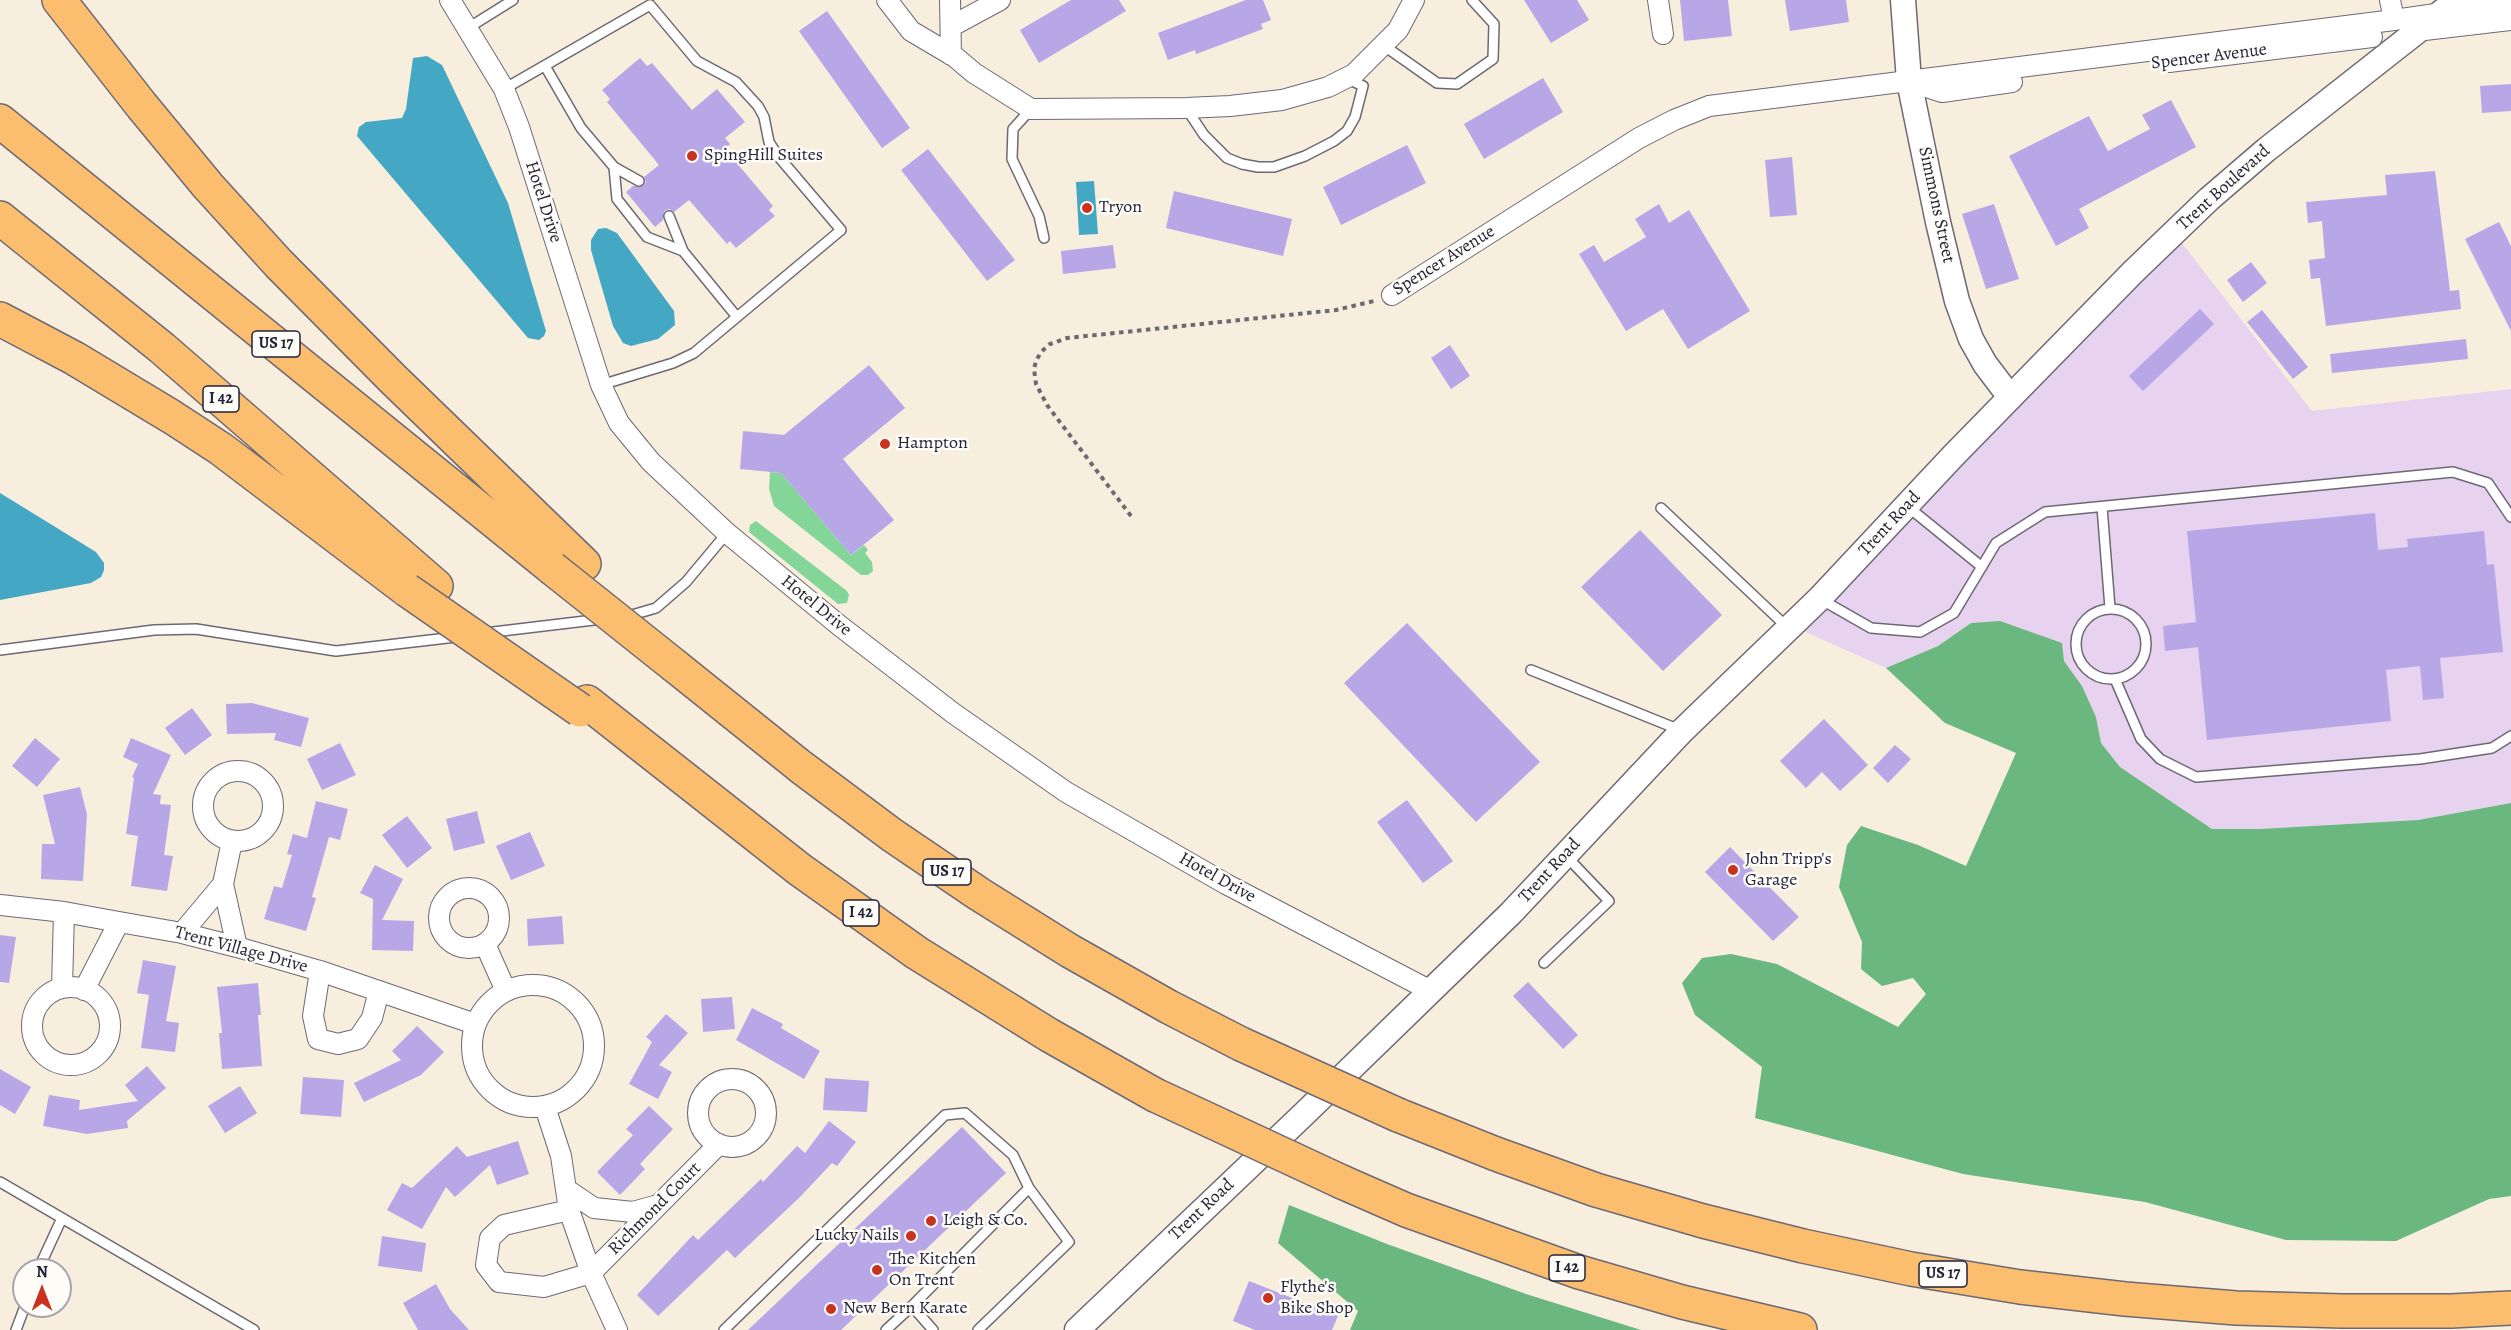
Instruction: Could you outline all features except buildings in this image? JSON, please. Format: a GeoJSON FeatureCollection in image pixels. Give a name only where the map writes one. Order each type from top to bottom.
{"type":"FeatureCollection","features":[{"type":"Feature","properties":{"kind":"highway"},"geometry":{"type":"LineString","coordinates":[[59,0],[156,124],[208,186],[279,264],[393,379],[584,564],[683,665]]}},
{"type":"Feature","properties":{"kind":"highway","name":"US 17"},"geometry":{"type":"LineString","coordinates":[[0,121],[552,568],[683,665],[801,768],[892,835],[979,894],[1080,957],[1241,1044],[1398,1116],[1596,1190],[1703,1221],[1803,1246],[2020,1287],[2126,1299],[2236,1308],[2385,1311],[2511,1308]]}},
{"type":"Feature","properties":{"kind":"highway","name":"I 42"},"geometry":{"type":"LineString","coordinates":[[0,218],[162,348],[422,588],[677,775],[799,869],[917,953],[1048,1035],[1155,1095],[1406,1210],[1579,1272],[1682,1302],[1800,1330]]}},
{"type":"Feature","properties":{"kind":"highway"},"geometry":{"type":"LineString","coordinates":[[0,318],[103,375],[182,423],[422,588]]}},
{"type":"Feature","properties":{"kind":"street","name":"Hotel Drive"},"geometry":{"type":"LineString","coordinates":[[450,0],[504,88],[519,127],[601,385],[619,423],[651,462],[726,533],[953,714],[1066,792],[1226,884],[1431,991]]}},
{"type":"Feature","properties":{"kind":"street"},"geometry":{"type":"LineString","coordinates":[[887,0],[911,31],[1031,109],[1230,106],[1282,100],[1328,87],[1354,74],[1398,30],[1414,0]]}},
{"type":"Feature","properties":{"kind":"street"},"geometry":{"type":"LineString","coordinates":[[950,0],[951,55]]}},
{"type":"Feature","properties":{"kind":"street"},"geometry":{"type":"LineString","coordinates":[[952,26],[1000,0]]}},
{"type":"Feature","properties":{"kind":"street"},"geometry":{"type":"LineString","coordinates":[[1658,0],[1663,34]]}},
{"type":"Feature","properties":{"kind":"street","name":"Simmons Street"},"geometry":{"type":"LineString","coordinates":[[1903,0],[1909,81],[1957,301],[1971,339],[1985,364],[2010,397]]}},
{"type":"Feature","properties":{"kind":"street"},"geometry":{"type":"LineString","coordinates":[[2390,0],[2394,20]]}},
{"type":"Feature","properties":{"kind":"street","name":"Spencer Avenue"},"geometry":{"type":"LineString","coordinates":[[1392,295],[1639,138],[1674,120],[1709,106],[2394,20],[2449,6],[2511,3]]}},
{"type":"Feature","properties":{"kind":"street","name":"Trent Boulevard"},"geometry":{"type":"LineString","coordinates":[[2010,397],[2133,272],[2209,199],[2357,76],[2449,6]]}},
{"type":"Feature","properties":{"kind":"street","name":"Spencer Avenue"},"geometry":{"type":"LineString","coordinates":[[1909,81],[1942,92],[2080,72],[2511,20]]}},
{"type":"Feature","properties":{"kind":"street","name":"Trent Road"},"geometry":{"type":"LineString","coordinates":[[1077,1330],[1431,991],[1683,731],[1819,599],[2010,397]]}},
{"type":"Feature","properties":{"kind":"street"},"geometry":{"type":"LineString","coordinates":[[232,841],[223,884],[237,947]]}},
{"type":"Feature","properties":{"kind":"street"},"geometry":{"type":"LineString","coordinates":[[182,933],[223,884]]}},
{"type":"Feature","properties":{"kind":"street","name":"Trent Village Drive"},"geometry":{"type":"LineString","coordinates":[[0,905],[64,912],[182,933],[320,971],[475,1024]]}},
{"type":"Feature","properties":{"kind":"street"},"geometry":{"type":"LineString","coordinates":[[62,988],[64,912]]}},
{"type":"Feature","properties":{"kind":"street"},"geometry":{"type":"LineString","coordinates":[[84,990],[119,922]]}},
{"type":"Feature","properties":{"kind":"street"},"geometry":{"type":"LineString","coordinates":[[485,944],[506,991]]}},
{"type":"Feature","properties":{"kind":"street"},"geometry":{"type":"LineString","coordinates":[[320,971],[312,1016],[318,1039],[339,1044],[358,1039],[372,1018],[379,991]]}},
{"type":"Feature","properties":{"kind":"street"},"geometry":{"type":"LineString","coordinates":[[526,985],[547,986],[566,994],[582,1008],[592,1027],[595,1047],[591,1067],[581,1086],[565,1099],[545,1107],[526,1108],[508,1103],[492,1093],[480,1078],[473,1061],[471,1042],[475,1024],[493,999],[506,991],[526,985]]}},
{"type":"Feature","properties":{"kind":"street"},"geometry":{"type":"LineString","coordinates":[[62,988],[84,990],[96,996],[104,1006],[109,1018],[110,1031],[106,1044],[87,1062],[68,1065],[50,1059],[40,1051],[34,1039],[31,1027],[34,1013],[40,1002],[50,993],[62,988]]}},
{"type":"Feature","properties":{"kind":"street"},"geometry":{"type":"LineString","coordinates":[[545,1107],[561,1156],[569,1210],[591,1273],[617,1330]]}},
{"type":"Feature","properties":{"kind":"street","name":"Richmond Court"},"geometry":{"type":"LineString","coordinates":[[591,1273],[719,1144]]}},
{"type":"Feature","properties":{"kind":"street"},"geometry":{"type":"LineString","coordinates":[[566,1189],[594,1208],[633,1212],[658,1205]]}},
{"type":"Feature","properties":{"kind":"street"},"geometry":{"type":"LineString","coordinates":[[569,1210],[504,1225],[490,1238],[486,1265],[499,1282],[544,1287],[591,1273]]}},
{"type":"Feature","properties":{"kind":"lane"},"geometry":{"type":"LineString","coordinates":[[468,28],[513,0]]}},
{"type":"Feature","properties":{"kind":"lane"},"geometry":{"type":"LineString","coordinates":[[1383,45],[1437,83],[1457,84],[1493,59],[1494,24],[1472,0]]}},
{"type":"Feature","properties":{"kind":"lane"},"geometry":{"type":"LineString","coordinates":[[504,88],[650,5],[697,61],[736,82],[758,106],[764,117],[769,142],[778,156],[841,231],[694,353],[673,363],[601,385]]}},
{"type":"Feature","properties":{"kind":"lane"},"geometry":{"type":"LineString","coordinates":[[545,66],[581,128],[614,167],[639,181]]}},
{"type":"Feature","properties":{"kind":"lane"},"geometry":{"type":"LineString","coordinates":[[1186,108],[1204,135],[1227,158],[1258,167],[1274,167],[1305,156],[1334,141],[1347,131],[1354,117],[1363,86],[1346,78]]}},
{"type":"Feature","properties":{"kind":"lane"},"geometry":{"type":"LineString","coordinates":[[1031,109],[1013,129],[1012,159],[1039,216],[1044,238]]}},
{"type":"Feature","properties":{"kind":"lane"},"geometry":{"type":"LineString","coordinates":[[614,167],[617,199],[647,237],[683,251]]}},
{"type":"Feature","properties":{"kind":"lane"},"geometry":{"type":"LineString","coordinates":[[669,216],[683,251],[737,317]]}},
{"type":"Feature","properties":{"kind":"lane"},"geometry":{"type":"LineString","coordinates":[[1819,599],[1871,628],[1920,632],[1954,613],[1996,543],[2045,512],[2453,472],[2488,483],[2511,517]]}},
{"type":"Feature","properties":{"kind":"lane"},"geometry":{"type":"LineString","coordinates":[[1907,506],[1982,567]]}},
{"type":"Feature","properties":{"kind":"lane"},"geometry":{"type":"LineString","coordinates":[[2102,507],[2110,608]]}},
{"type":"Feature","properties":{"kind":"lane"},"geometry":{"type":"LineString","coordinates":[[1661,508],[1788,628]]}},
{"type":"Feature","properties":{"kind":"lane"},"geometry":{"type":"LineString","coordinates":[[0,650],[154,630],[196,629],[336,651],[623,617],[656,608],[686,582],[726,533]]}},
{"type":"Feature","properties":{"kind":"lane"},"geometry":{"type":"LineString","coordinates":[[2110,608],[2122,610],[2133,616],[2144,630],[2147,648],[2144,660],[2136,669],[2127,676],[2115,679],[2103,679],[2084,667],[2076,647],[2077,635],[2089,616],[2110,608]]}},
{"type":"Feature","properties":{"kind":"lane"},"geometry":{"type":"LineString","coordinates":[[1531,670],[1683,731]]}},
{"type":"Feature","properties":{"kind":"lane"},"geometry":{"type":"LineString","coordinates":[[2115,679],[2141,739],[2160,759],[2196,777],[2420,759],[2492,748],[2511,736]]}},
{"type":"Feature","properties":{"kind":"lane"},"geometry":{"type":"LineString","coordinates":[[1544,963],[1609,901],[1565,855]]}},
{"type":"Feature","properties":{"kind":"lane"},"geometry":{"type":"LineString","coordinates":[[724,1330],[945,1115],[965,1113],[1013,1155],[1029,1188],[1069,1242],[978,1330]]}},
{"type":"Feature","properties":{"kind":"lane"},"geometry":{"type":"LineString","coordinates":[[0,1182],[254,1330]]}},
{"type":"Feature","properties":{"kind":"lane"},"geometry":{"type":"LineString","coordinates":[[886,1330],[1029,1188]]}},
{"type":"Feature","properties":{"kind":"lane"},"geometry":{"type":"LineString","coordinates":[[44,1258],[62,1218]]}},
{"type":"Feature","properties":{"kind":"lane"},"geometry":{"type":"LineString","coordinates":[[912,1306],[933,1330]]}},
{"type":"Feature","properties":{"kind":"path","name":"Spencer Avenue"},"geometry":{"type":"LineString","coordinates":[[1131,516],[1047,405],[1036,384],[1035,361],[1050,344],[1067,338],[1336,310],[1370,303],[1392,295]]}},
{"type":"Feature","properties":{"kind":"shaded area"},"geometry":{"type":"Polygon","coordinates":[[[2181,242],[2312,411],[2511,389],[2511,803],[2418,820],[2260,829],[2212,829],[2120,767],[2101,743],[2096,717],[2082,686],[2064,661],[1967,626],[1938,646],[1886,668],[1799,629],[2181,242]]]}},
{"type":"Feature","properties":{"kind":"green space"},"geometry":{"type":"Polygon","coordinates":[[[770,472],[781,473],[851,555],[864,545],[868,550],[865,553],[872,562],[873,571],[868,575],[861,575],[774,506],[769,489],[770,472]]]}},
{"type":"Feature","properties":{"kind":"green space"},"geometry":{"type":"Polygon","coordinates":[[[756,521],[847,591],[849,595],[847,603],[838,604],[749,532],[750,525],[756,521]]]}},
{"type":"Feature","properties":{"kind":"green space"},"geometry":{"type":"Polygon","coordinates":[[[2000,621],[2062,643],[2064,661],[2082,686],[2096,717],[2101,743],[2120,767],[2212,829],[2260,829],[2418,820],[2511,803],[2511,1196],[2489,1199],[2396,1241],[2286,1240],[2145,1202],[1963,1174],[1755,1118],[1762,1067],[1695,1015],[1682,983],[1702,958],[1731,954],[1777,964],[1898,1027],[1926,994],[1913,978],[1882,986],[1861,969],[1862,942],[1839,887],[1847,845],[1861,826],[1918,845],[1966,866],[2016,753],[1945,723],[1886,668],[1938,646],[1971,623],[2000,621]]]}},
{"type":"Feature","properties":{"kind":"green space"},"geometry":{"type":"Polygon","coordinates":[[[1289,1205],[1387,1244],[1526,1294],[1641,1330],[1350,1330],[1358,1311],[1278,1243],[1289,1205]]]}},
{"type":"Feature","properties":{"kind":"water"},"geometry":{"type":"Polygon","coordinates":[[[427,56],[442,65],[508,203],[546,331],[539,340],[528,338],[357,136],[359,127],[366,122],[402,118],[406,109],[413,58],[427,56]]]}},
{"type":"Feature","properties":{"kind":"water","name":"Tryon"},"geometry":{"type":"Polygon","coordinates":[[[1094,181],[1098,234],[1079,235],[1076,182],[1094,181]]]}},
{"type":"Feature","properties":{"kind":"water"},"geometry":{"type":"Polygon","coordinates":[[[606,228],[617,233],[674,311],[675,325],[658,339],[631,346],[623,343],[613,326],[591,250],[591,240],[598,229],[606,228]]]}},
{"type":"Feature","properties":{"kind":"water"},"geometry":{"type":"Polygon","coordinates":[[[0,493],[96,552],[104,563],[101,577],[91,583],[0,600],[0,493]]]}},
{"type":"Feature","properties":{"kind":"place","name":"SpingHill Suites"},"geometry":{"type":"Point","coordinates":[692,156]}},
{"type":"Feature","properties":{"kind":"place","name":"Tryon"},"geometry":{"type":"Point","coordinates":[1087,208]}},
{"type":"Feature","properties":{"kind":"place","name":"Hampton"},"geometry":{"type":"Point","coordinates":[885,444]}},
{"type":"Feature","properties":{"kind":"place","name":"John Tripp's Garage"},"geometry":{"type":"Point","coordinates":[1733,870]}},
{"type":"Feature","properties":{"kind":"place","name":"Leigh & Co."},"geometry":{"type":"Point","coordinates":[931,1221]}},
{"type":"Feature","properties":{"kind":"place","name":"Lucky Nails"},"geometry":{"type":"Point","coordinates":[911,1236]}},
{"type":"Feature","properties":{"kind":"place","name":"The Kitchen On Trent"},"geometry":{"type":"Point","coordinates":[877,1270]}},
{"type":"Feature","properties":{"kind":"place","name":"Flythe's Bike Shop"},"geometry":{"type":"Point","coordinates":[1268,1298]}},
{"type":"Feature","properties":{"kind":"place","name":"New Bern Karate"},"geometry":{"type":"Point","coordinates":[831,1309]}}]}
